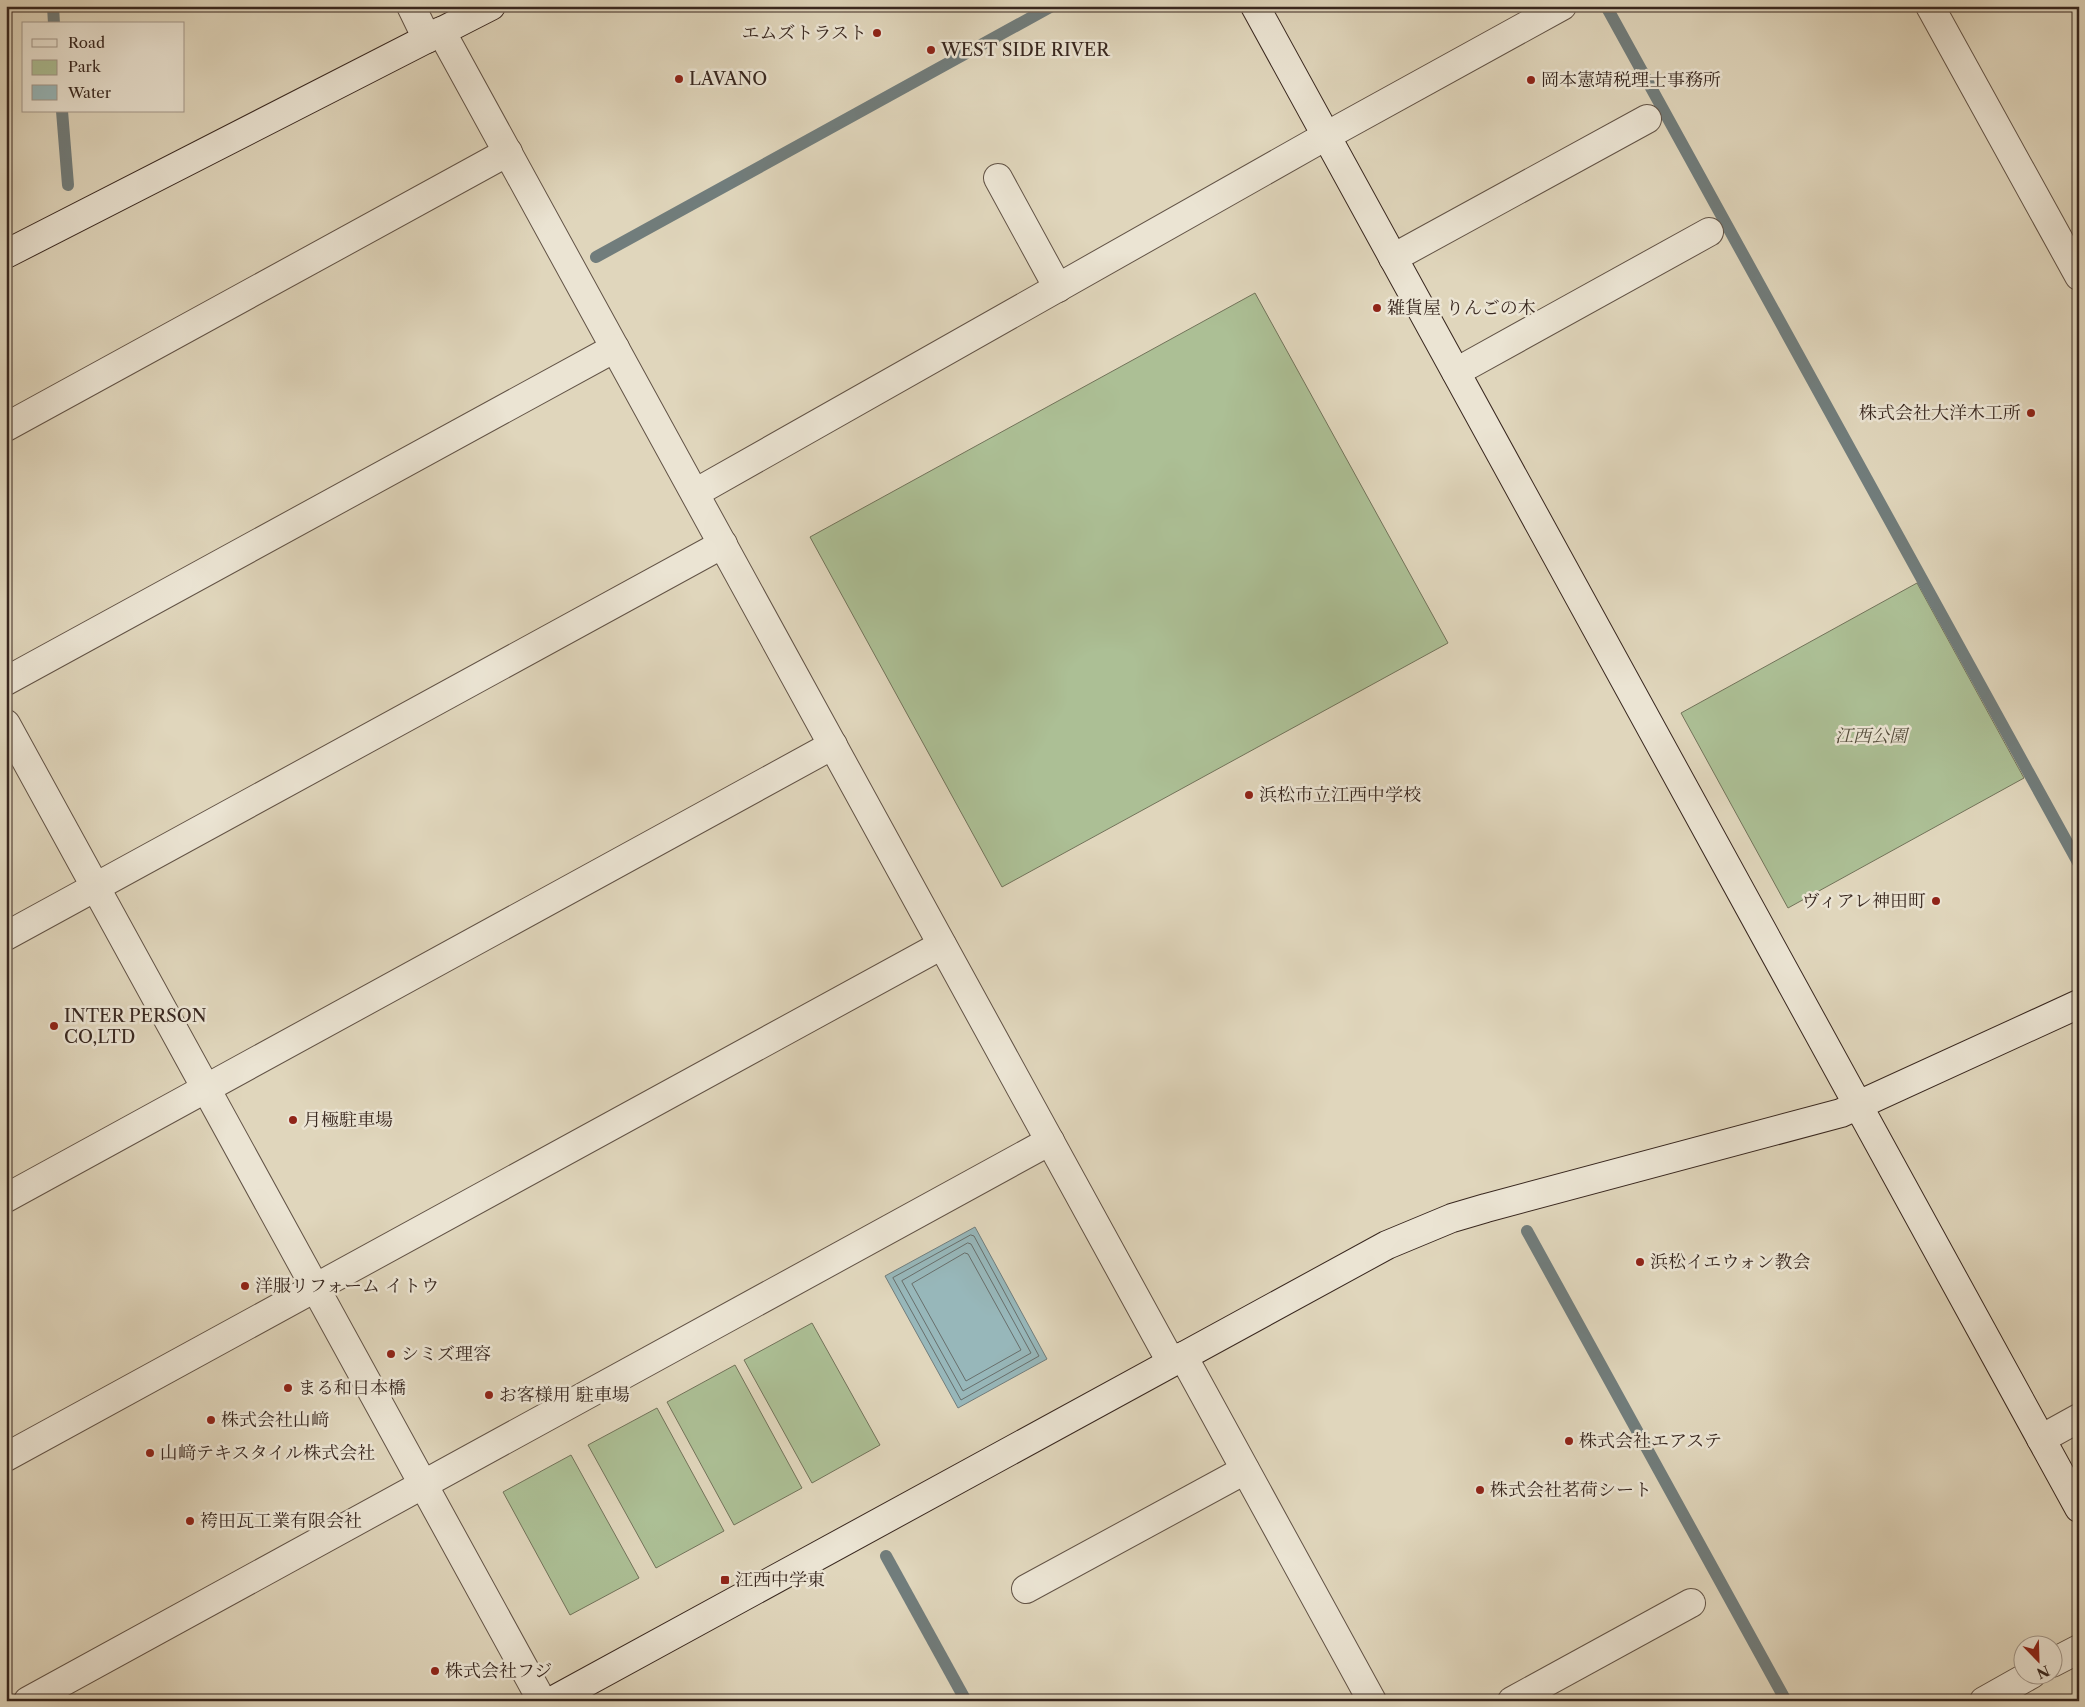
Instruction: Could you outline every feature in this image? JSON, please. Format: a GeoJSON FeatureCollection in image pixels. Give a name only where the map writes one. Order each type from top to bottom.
{"type":"FeatureCollection","features":[{"type":"Feature","properties":{"kind":"street"},"geometry":{"type":"LineString","coordinates":[[411,6],[434,35],[508,152],[695,493],[715,548],[938,947],[1177,1359],[1245,1470],[1372,1701]]}},
{"type":"Feature","properties":{"kind":"street"},"geometry":{"type":"LineString","coordinates":[[6,254],[491,6]]}},
{"type":"Feature","properties":{"kind":"street"},"geometry":{"type":"LineString","coordinates":[[1255,6],[2079,1508]]}},
{"type":"Feature","properties":{"kind":"street"},"geometry":{"type":"LineString","coordinates":[[695,493],[1326,136],[1562,6]]}},
{"type":"Feature","properties":{"kind":"street"},"geometry":{"type":"LineString","coordinates":[[1930,6],[2079,276]]}},
{"type":"Feature","properties":{"kind":"street"},"geometry":{"type":"LineString","coordinates":[[1393,258],[1647,118]]}},
{"type":"Feature","properties":{"kind":"street"},"geometry":{"type":"LineString","coordinates":[[6,426],[508,152]]}},
{"type":"Feature","properties":{"kind":"street"},"geometry":{"type":"LineString","coordinates":[[998,178],[1058,288]]}},
{"type":"Feature","properties":{"kind":"street"},"geometry":{"type":"LineString","coordinates":[[1456,372],[1709,232]]}},
{"type":"Feature","properties":{"kind":"street"},"geometry":{"type":"LineString","coordinates":[[6,681],[615,348]]}},
{"type":"Feature","properties":{"kind":"street"},"geometry":{"type":"LineString","coordinates":[[6,936],[715,548]]}},
{"type":"Feature","properties":{"kind":"street"},"geometry":{"type":"LineString","coordinates":[[6,724],[544,1701],[1379,1249],[1452,1218],[1841,1113],[2079,1004]]}},
{"type":"Feature","properties":{"kind":"street"},"geometry":{"type":"LineString","coordinates":[[6,1198],[827,748]]}},
{"type":"Feature","properties":{"kind":"street"},"geometry":{"type":"LineString","coordinates":[[6,1457],[938,947]]}},
{"type":"Feature","properties":{"kind":"street"},"geometry":{"type":"LineString","coordinates":[[28,1701],[1050,1141]]}},
{"type":"Feature","properties":{"kind":"street"},"geometry":{"type":"LineString","coordinates":[[2041,1439],[2079,1418]]}},
{"type":"Feature","properties":{"kind":"street"},"geometry":{"type":"LineString","coordinates":[[1026,1589],[1245,1470]]}},
{"type":"Feature","properties":{"kind":"street"},"geometry":{"type":"LineString","coordinates":[[1512,1701],[1691,1603]]}},
{"type":"Feature","properties":{"kind":"street"},"geometry":{"type":"LineString","coordinates":[[2062,1658],[2079,1649]]}},
{"type":"Feature","properties":{"kind":"street"},"geometry":{"type":"LineString","coordinates":[[1984,1701],[2014,1684]]}},
{"type":"Feature","properties":{"kind":"green space"},"geometry":{"type":"Polygon","coordinates":[[[1255,293],[1448,643],[1002,887],[810,537],[1255,293]]]}},
{"type":"Feature","properties":{"kind":"green space","name":"江西公園"},"geometry":{"type":"Polygon","coordinates":[[[1917,583],[2024,778],[1788,908],[1681,713],[1917,583]]]}},
{"type":"Feature","properties":{"kind":"green space"},"geometry":{"type":"Polygon","coordinates":[[[812,1323],[880,1445],[812,1483],[744,1360],[812,1323]]]}},
{"type":"Feature","properties":{"kind":"green space"},"geometry":{"type":"Polygon","coordinates":[[[735,1365],[802,1488],[734,1525],[667,1402],[735,1365]]]}},
{"type":"Feature","properties":{"kind":"green space"},"geometry":{"type":"Polygon","coordinates":[[[657,1408],[724,1531],[656,1568],[588,1445],[657,1408]]]}},
{"type":"Feature","properties":{"kind":"green space"},"geometry":{"type":"Polygon","coordinates":[[[571,1455],[639,1578],[570,1615],[503,1492],[571,1455]]]}},
{"type":"Feature","properties":{"kind":"water"},"geometry":{"type":"Polygon","coordinates":[[[975,1227],[1047,1359],[958,1408],[885,1276],[975,1227]]]}},
{"type":"Feature","properties":{"kind":"waterway"},"geometry":{"type":"LineString","coordinates":[[53,6],[54,22]]}},
{"type":"Feature","properties":{"kind":"waterway"},"geometry":{"type":"LineString","coordinates":[[596,257],[1052,6]]}},
{"type":"Feature","properties":{"kind":"waterway"},"geometry":{"type":"LineString","coordinates":[[1606,6],[2079,864]]}},
{"type":"Feature","properties":{"kind":"waterway"},"geometry":{"type":"LineString","coordinates":[[62,112],[68,185]]}},
{"type":"Feature","properties":{"kind":"waterway"},"geometry":{"type":"LineString","coordinates":[[1527,1231],[1786,1701]]}},
{"type":"Feature","properties":{"kind":"waterway"},"geometry":{"type":"LineString","coordinates":[[886,1556],[966,1701]]}},
{"type":"Feature","properties":{"kind":"place","name":"エムズトラスト"},"geometry":{"type":"Point","coordinates":[877,33]}},
{"type":"Feature","properties":{"kind":"place","name":"WEST SIDE RIVER"},"geometry":{"type":"Point","coordinates":[931,50]}},
{"type":"Feature","properties":{"kind":"place","name":"LAVANO"},"geometry":{"type":"Point","coordinates":[679,79]}},
{"type":"Feature","properties":{"kind":"place","name":"岡本憲靖税理士事務所"},"geometry":{"type":"Point","coordinates":[1531,80]}},
{"type":"Feature","properties":{"kind":"place","name":"雑貨屋 りんごの木"},"geometry":{"type":"Point","coordinates":[1377,308]}},
{"type":"Feature","properties":{"kind":"place","name":"株式会社大洋木工所"},"geometry":{"type":"Point","coordinates":[2031,413]}},
{"type":"Feature","properties":{"kind":"place","name":"浜松市立江西中学校"},"geometry":{"type":"Point","coordinates":[1249,795]}},
{"type":"Feature","properties":{"kind":"place","name":"ヴィアレ神田町"},"geometry":{"type":"Point","coordinates":[1936,901]}},
{"type":"Feature","properties":{"kind":"place","name":"INTER PERSON CO,LTD"},"geometry":{"type":"Point","coordinates":[54,1026]}},
{"type":"Feature","properties":{"kind":"place","name":"月極駐車場"},"geometry":{"type":"Point","coordinates":[293,1120]}},
{"type":"Feature","properties":{"kind":"place","name":"浜松イエウォン教会"},"geometry":{"type":"Point","coordinates":[1640,1262]}},
{"type":"Feature","properties":{"kind":"place","name":"洋服リフォーム イトウ"},"geometry":{"type":"Point","coordinates":[245,1286]}},
{"type":"Feature","properties":{"kind":"place","name":"シミズ理容"},"geometry":{"type":"Point","coordinates":[391,1354]}},
{"type":"Feature","properties":{"kind":"place","name":"まる和日本橋"},"geometry":{"type":"Point","coordinates":[288,1388]}},
{"type":"Feature","properties":{"kind":"place","name":"お客様用 駐車場"},"geometry":{"type":"Point","coordinates":[489,1395]}},
{"type":"Feature","properties":{"kind":"place","name":"株式会社山﨑"},"geometry":{"type":"Point","coordinates":[211,1420]}},
{"type":"Feature","properties":{"kind":"place","name":"株式会社エアステ"},"geometry":{"type":"Point","coordinates":[1569,1441]}},
{"type":"Feature","properties":{"kind":"place","name":"山﨑テキスタイル株式会社"},"geometry":{"type":"Point","coordinates":[150,1453]}},
{"type":"Feature","properties":{"kind":"place","name":"株式会社茗荷シート"},"geometry":{"type":"Point","coordinates":[1480,1490]}},
{"type":"Feature","properties":{"kind":"place","name":"袴田瓦工業有限会社"},"geometry":{"type":"Point","coordinates":[190,1521]}},
{"type":"Feature","properties":{"kind":"place","name":"江西中学東"},"geometry":{"type":"Point","coordinates":[725,1580]}},
{"type":"Feature","properties":{"kind":"place","name":"株式会社フジ"},"geometry":{"type":"Point","coordinates":[435,1671]}}]}
